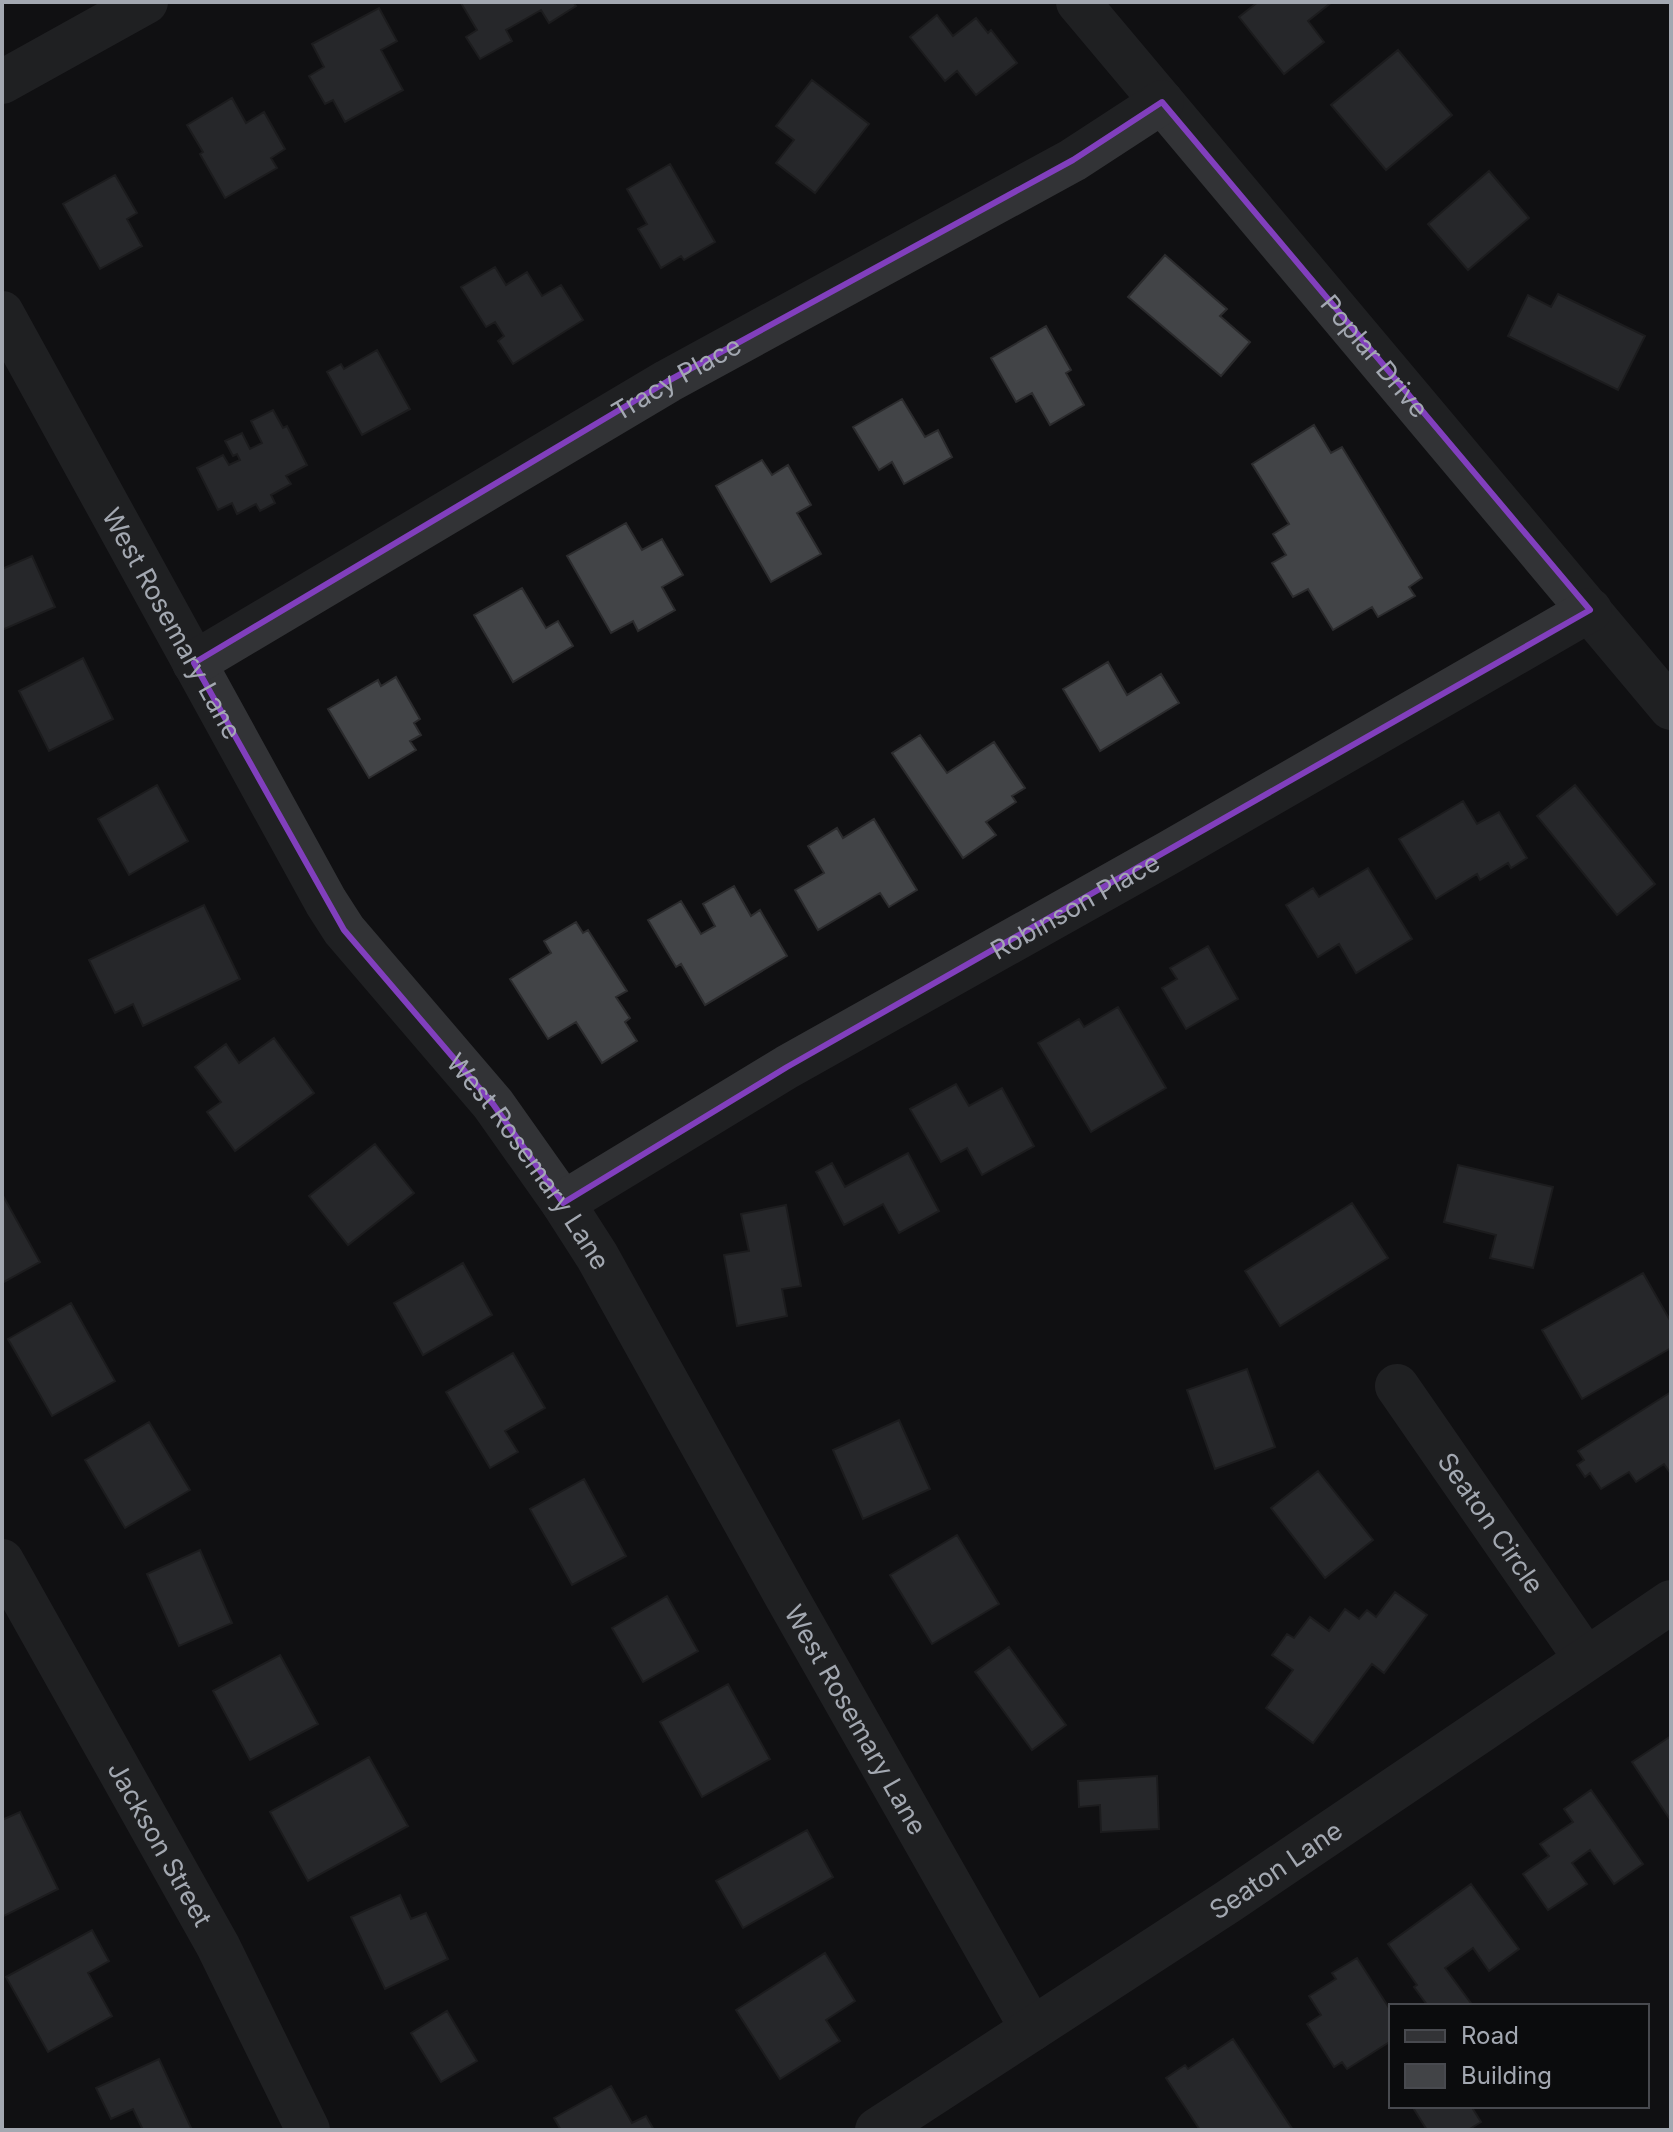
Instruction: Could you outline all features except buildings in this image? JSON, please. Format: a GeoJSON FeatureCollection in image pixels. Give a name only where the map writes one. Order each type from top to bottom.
{"type":"FeatureCollection","features":[{"type":"Feature","properties":{"kind":"street"},"geometry":{"type":"LineString","coordinates":[[2,82],[146,2]]}},
{"type":"Feature","properties":{"kind":"street","name":"Poplar Drive"},"geometry":{"type":"LineString","coordinates":[[1078,2],[1671,708]]}},
{"type":"Feature","properties":{"kind":"street","name":"Tracy Place"},"geometry":{"type":"LineString","coordinates":[[194,663],[668,381],[1073,160],[1162,102]]}},
{"type":"Feature","properties":{"kind":"street","name":"West Rosemary Lane"},"geometry":{"type":"LineString","coordinates":[[2,313],[326,902],[344,930],[493,1104],[597,1256],[1032,2029]]}},
{"type":"Feature","properties":{"kind":"street","name":"Robinson Place"},"geometry":{"type":"LineString","coordinates":[[563,1203],[787,1067],[1170,852],[1590,610]]}},
{"type":"Feature","properties":{"kind":"street","name":"Seaton Circle"},"geometry":{"type":"LineString","coordinates":[[1397,1386],[1586,1659]]}},
{"type":"Feature","properties":{"kind":"street","name":"Jackson Street"},"geometry":{"type":"LineString","coordinates":[[2,1561],[218,1946],[308,2130]]}},
{"type":"Feature","properties":{"kind":"street","name":"Seaton Lane"},"geometry":{"type":"LineString","coordinates":[[877,2130],[1229,1901],[1671,1602]]}},
{"type":"Feature","properties":{"kind":"highlighted area"},"geometry":{"type":"Polygon","coordinates":[[[1162,102],[1590,610],[787,1067],[563,1203],[493,1104],[344,930],[194,663],[668,381],[1073,160],[1162,102]]]}}]}
